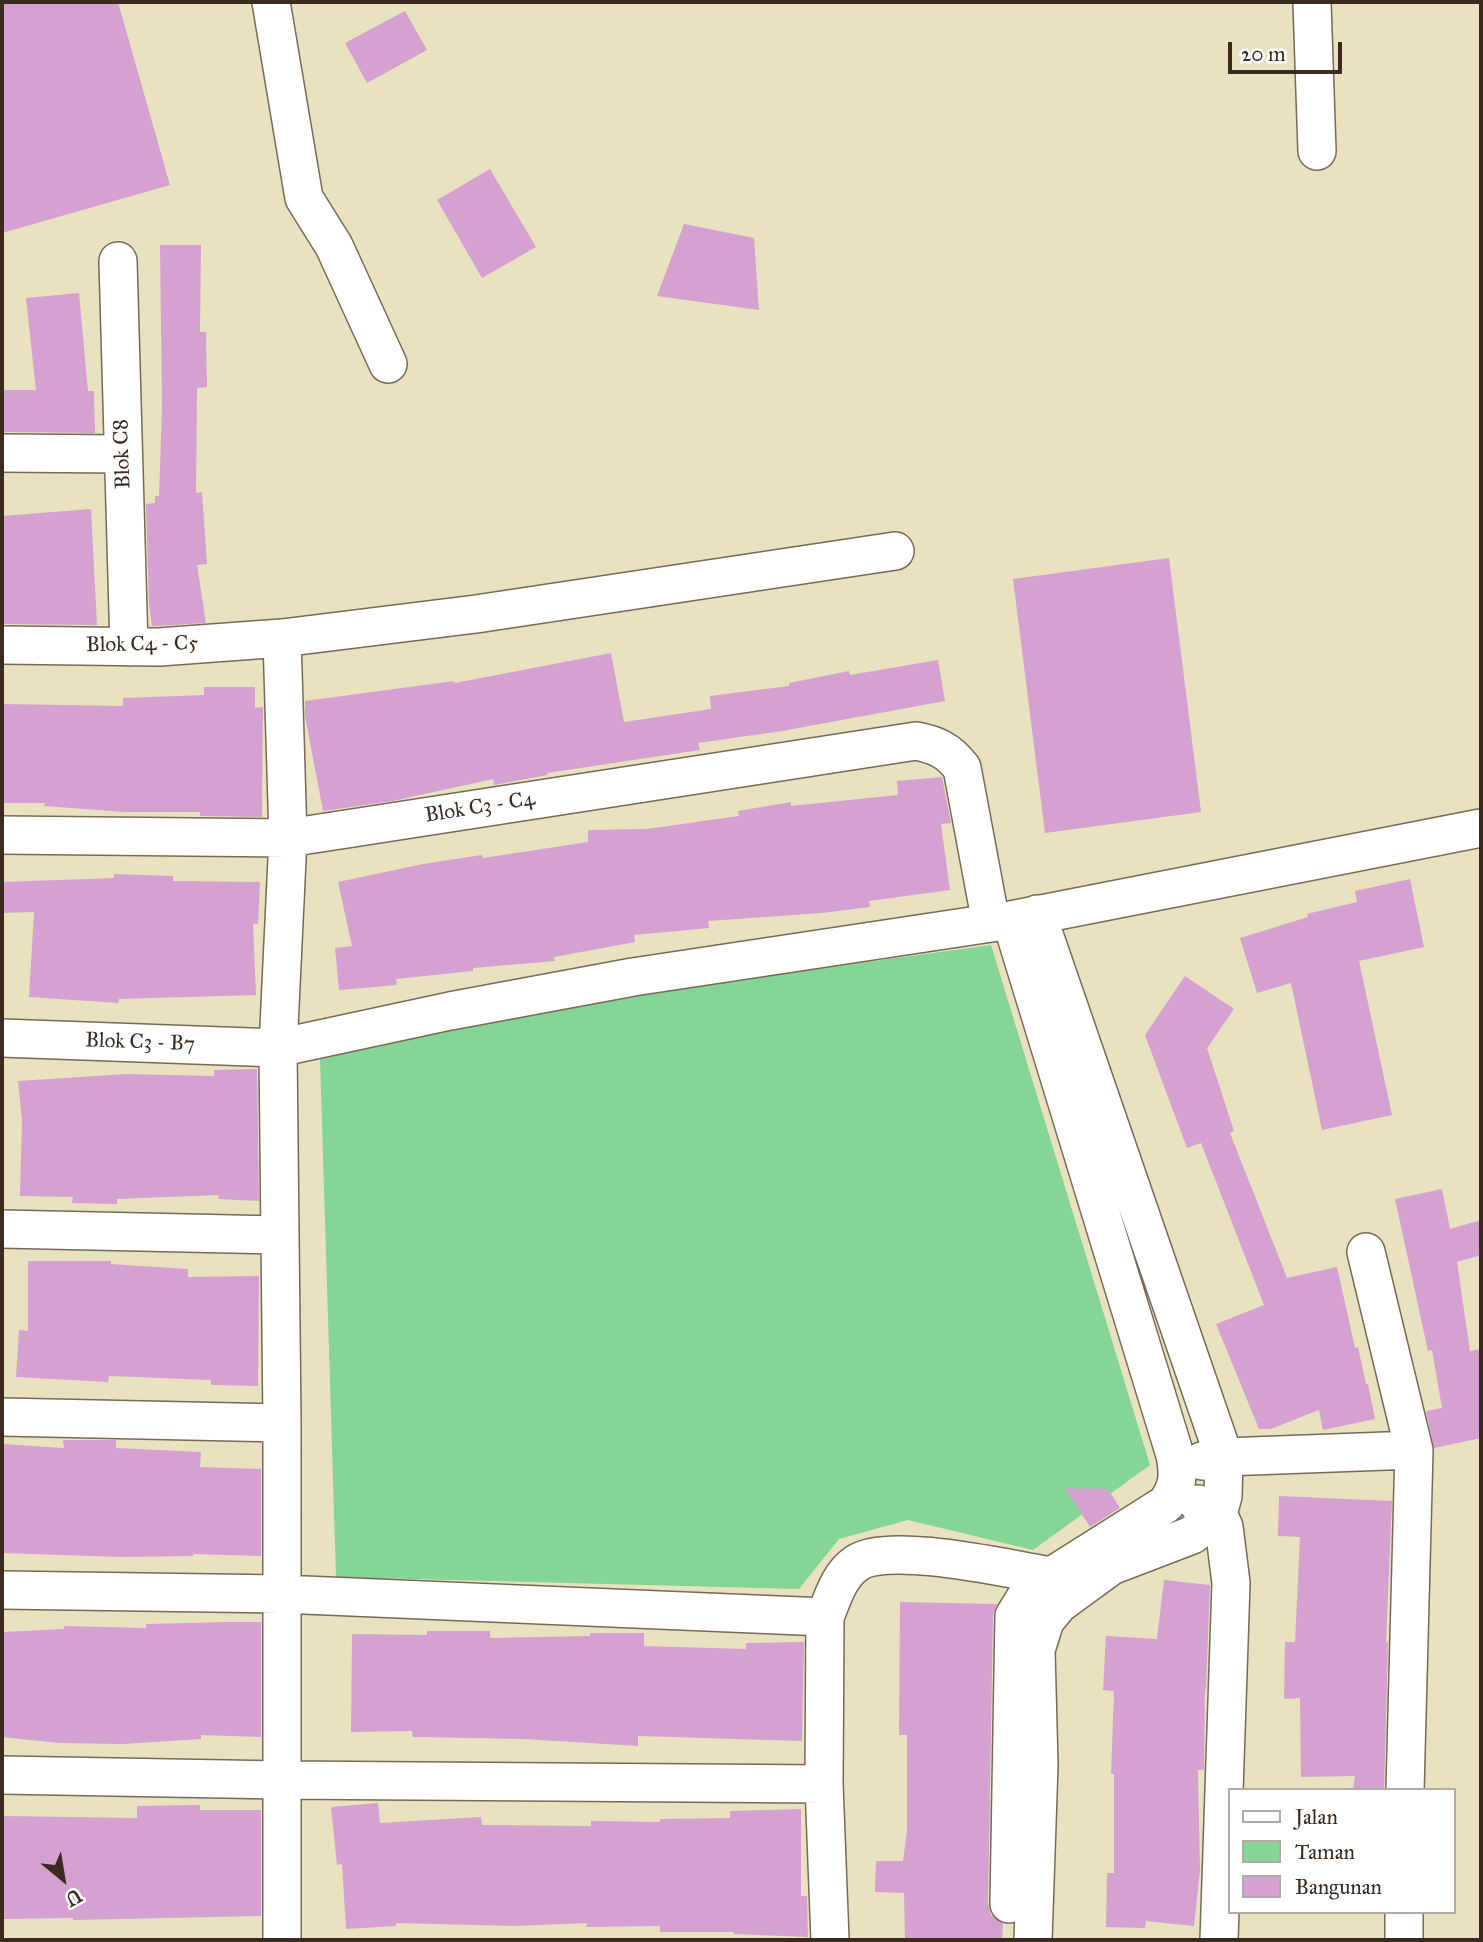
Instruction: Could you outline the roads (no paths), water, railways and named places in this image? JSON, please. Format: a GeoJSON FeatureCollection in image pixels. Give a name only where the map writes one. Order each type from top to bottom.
{"type":"FeatureCollection","features":[{"type":"Feature","properties":{"kind":"street"},"geometry":{"type":"LineString","coordinates":[[271,2],[304,198],[334,246],[388,364]]}},
{"type":"Feature","properties":{"kind":"street"},"geometry":{"type":"LineString","coordinates":[[1312,2],[1317,151]]}},
{"type":"Feature","properties":{"kind":"street","name":"Blok C8"},"geometry":{"type":"LineString","coordinates":[[118,261],[129,647]]}},
{"type":"Feature","properties":{"kind":"street"},"geometry":{"type":"LineString","coordinates":[[2,453],[123,454]]}},
{"type":"Feature","properties":{"kind":"street","name":"Blok C4 - C5"},"geometry":{"type":"LineString","coordinates":[[2,645],[159,647],[282,638],[476,614],[895,551]]}},
{"type":"Feature","properties":{"kind":"street"},"geometry":{"type":"LineString","coordinates":[[282,638],[288,838],[278,1048],[282,1423],[282,1940]]}},
{"type":"Feature","properties":{"kind":"street","name":"Blok C3 - C4"},"geometry":{"type":"LineString","coordinates":[[2,835],[288,838],[916,741],[937,745],[962,768],[1013,919]]}},
{"type":"Feature","properties":{"kind":"street","name":"Blok C3 - B7"},"geometry":{"type":"LineString","coordinates":[[2,1038],[278,1048],[450,1011],[633,977],[1013,919],[1481,828]]}},
{"type":"Feature","properties":{"kind":"street"},"geometry":{"type":"LineString","coordinates":[[1013,919],[1224,1457],[1223,1496],[1218,1514],[1192,1535],[1111,1566],[1059,1604],[1045,1621],[1036,1650],[1039,1765],[1033,1940]]}},
{"type":"Feature","properties":{"kind":"street"},"geometry":{"type":"LineString","coordinates":[[1013,919],[1176,1479],[1218,1514],[1228,1546],[1231,1583],[1219,1940]]}},
{"type":"Feature","properties":{"kind":"street"},"geometry":{"type":"LineString","coordinates":[[2,1229],[278,1235]]}},
{"type":"Feature","properties":{"kind":"street"},"geometry":{"type":"LineString","coordinates":[[1366,1252],[1414,1450],[1405,1788]]}},
{"type":"Feature","properties":{"kind":"street"},"geometry":{"type":"LineString","coordinates":[[2,1418],[282,1423]]}},
{"type":"Feature","properties":{"kind":"street"},"geometry":{"type":"LineString","coordinates":[[1009,1940],[1014,1616],[1027,1595],[1052,1576],[1166,1504],[1176,1479],[1224,1457],[1414,1450]]}},
{"type":"Feature","properties":{"kind":"street"},"geometry":{"type":"LineString","coordinates":[[830,1940],[824,1784],[825,1617],[844,1574],[859,1561],[884,1554],[937,1558],[1052,1576]]}},
{"type":"Feature","properties":{"kind":"street"},"geometry":{"type":"LineString","coordinates":[[2,1590],[281,1594],[825,1617]]}},
{"type":"Feature","properties":{"kind":"street"},"geometry":{"type":"LineString","coordinates":[[2,1774],[281,1780],[824,1784]]}},
{"type":"Feature","properties":{"kind":"street"},"geometry":{"type":"LineString","coordinates":[[1404,1914],[1404,1940]]}}]}
